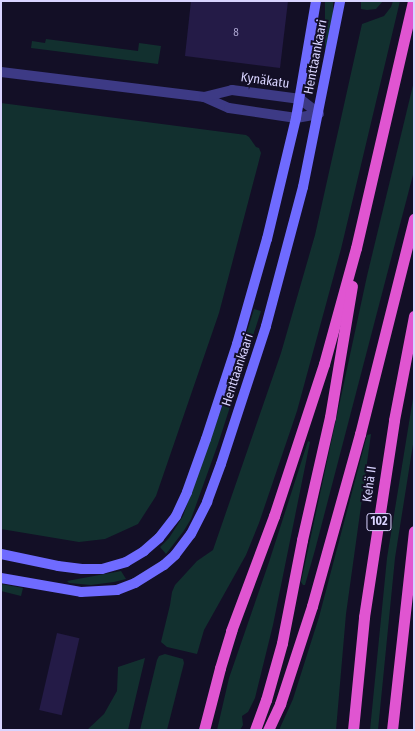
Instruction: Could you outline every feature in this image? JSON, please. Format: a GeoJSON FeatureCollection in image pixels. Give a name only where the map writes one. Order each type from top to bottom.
{"type":"FeatureCollection","features":[{"type":"Feature","properties":{"kind":"highway"},"geometry":{"type":"LineString","coordinates":[[204,730],[231,631],[277,508],[324,364],[356,248],[413,1]]}},
{"type":"Feature","properties":{"kind":"highway"},"geometry":{"type":"LineString","coordinates":[[268,730],[289,678],[312,606],[360,434],[414,219]]}},
{"type":"Feature","properties":{"kind":"highway"},"geometry":{"type":"LineString","coordinates":[[255,730],[266,700],[282,643],[302,540],[330,417],[347,320],[356,248]]}},
{"type":"Feature","properties":{"kind":"highway","name":"Kehä II"},"geometry":{"type":"LineString","coordinates":[[354,730],[364,617],[394,420],[414,316]]}},
{"type":"Feature","properties":{"kind":"highway"},"geometry":{"type":"LineString","coordinates":[[392,730],[414,532]]}},
{"type":"Feature","properties":{"kind":"main road","name":"Henttaankaari"},"geometry":{"type":"LineString","coordinates":[[1,554],[58,566],[82,569],[102,569],[126,562],[144,551],[159,538],[176,516],[187,492],[237,344],[266,239],[300,99],[316,1]]}},
{"type":"Feature","properties":{"kind":"main road","name":"Henttaankaari"},"geometry":{"type":"LineString","coordinates":[[1,578],[45,587],[81,592],[99,593],[117,590],[135,583],[164,565],[175,555],[191,534],[207,502],[221,464],[266,326],[303,187],[319,114],[340,1]]}},
{"type":"Feature","properties":{"kind":"street","name":"Kynäkatu"},"geometry":{"type":"LineString","coordinates":[[1,72],[204,97],[229,108],[296,118],[319,114]]}},
{"type":"Feature","properties":{"kind":"street","name":"Kynäkatu"},"geometry":{"type":"LineString","coordinates":[[204,97],[232,90],[300,99],[319,114]]}},
{"type":"Feature","properties":{"kind":"green space"},"geometry":{"type":"Polygon","coordinates":[[[325,1],[333,1],[333,56],[325,56],[325,1]]]}},
{"type":"Feature","properties":{"kind":"green space"},"geometry":{"type":"Polygon","coordinates":[[[361,1],[383,1],[376,9],[367,10],[361,9],[361,1]]]}},
{"type":"Feature","properties":{"kind":"green space"},"geometry":{"type":"Polygon","coordinates":[[[393,1],[400,1],[341,249],[297,411],[259,523],[246,555],[204,630],[197,654],[167,647],[161,642],[172,592],[175,585],[197,561],[213,550],[281,353],[315,235],[362,24],[384,16],[391,7],[393,1]]]}},
{"type":"Feature","properties":{"kind":"green space"},"geometry":{"type":"Polygon","coordinates":[[[46,39],[138,51],[139,43],[161,46],[158,64],[31,48],[32,41],[45,43],[46,39]]]}},
{"type":"Feature","properties":{"kind":"green space"},"geometry":{"type":"Polygon","coordinates":[[[414,81],[414,171],[315,550],[305,585],[303,585],[301,582],[367,276],[414,81]]]}},
{"type":"Feature","properties":{"kind":"green space"},"geometry":{"type":"Polygon","coordinates":[[[1,103],[246,135],[256,147],[259,148],[261,153],[219,313],[156,496],[138,524],[105,539],[79,542],[1,529],[1,103]]]}},
{"type":"Feature","properties":{"kind":"green space"},"geometry":{"type":"Polygon","coordinates":[[[254,309],[261,311],[218,444],[191,519],[166,554],[160,547],[169,538],[183,516],[234,373],[254,309]]]}},
{"type":"Feature","properties":{"kind":"green space"},"geometry":{"type":"Polygon","coordinates":[[[414,392],[414,438],[395,558],[378,730],[370,730],[387,558],[414,392]]]}},
{"type":"Feature","properties":{"kind":"green space"},"geometry":{"type":"Polygon","coordinates":[[[371,434],[346,614],[336,730],[279,730],[293,699],[319,617],[367,435],[371,434]]]}},
{"type":"Feature","properties":{"kind":"green space"},"geometry":{"type":"Polygon","coordinates":[[[308,441],[310,442],[273,625],[255,698],[248,712],[242,716],[243,725],[240,730],[217,730],[229,678],[269,562],[308,441]]]}},
{"type":"Feature","properties":{"kind":"green space"},"geometry":{"type":"Polygon","coordinates":[[[121,571],[126,579],[114,582],[91,585],[69,583],[67,581],[121,571]]]}},
{"type":"Feature","properties":{"kind":"green space"},"geometry":{"type":"Polygon","coordinates":[[[1,584],[23,588],[21,596],[1,591],[1,584]]]}},
{"type":"Feature","properties":{"kind":"green space"},"geometry":{"type":"Polygon","coordinates":[[[165,654],[183,659],[184,663],[167,730],[140,730],[157,660],[159,656],[165,654]]]}},
{"type":"Feature","properties":{"kind":"green space"},"geometry":{"type":"Polygon","coordinates":[[[145,658],[128,730],[87,730],[104,714],[117,691],[118,667],[145,658]]]}},
{"type":"Feature","properties":{"kind":"building"},"geometry":{"type":"Polygon","coordinates":[[[191,1],[288,1],[280,68],[185,56],[191,1]]]}},
{"type":"Feature","properties":{"kind":"building"},"geometry":{"type":"Polygon","coordinates":[[[57,633],[79,638],[62,715],[39,710],[57,633]]]}}]}
